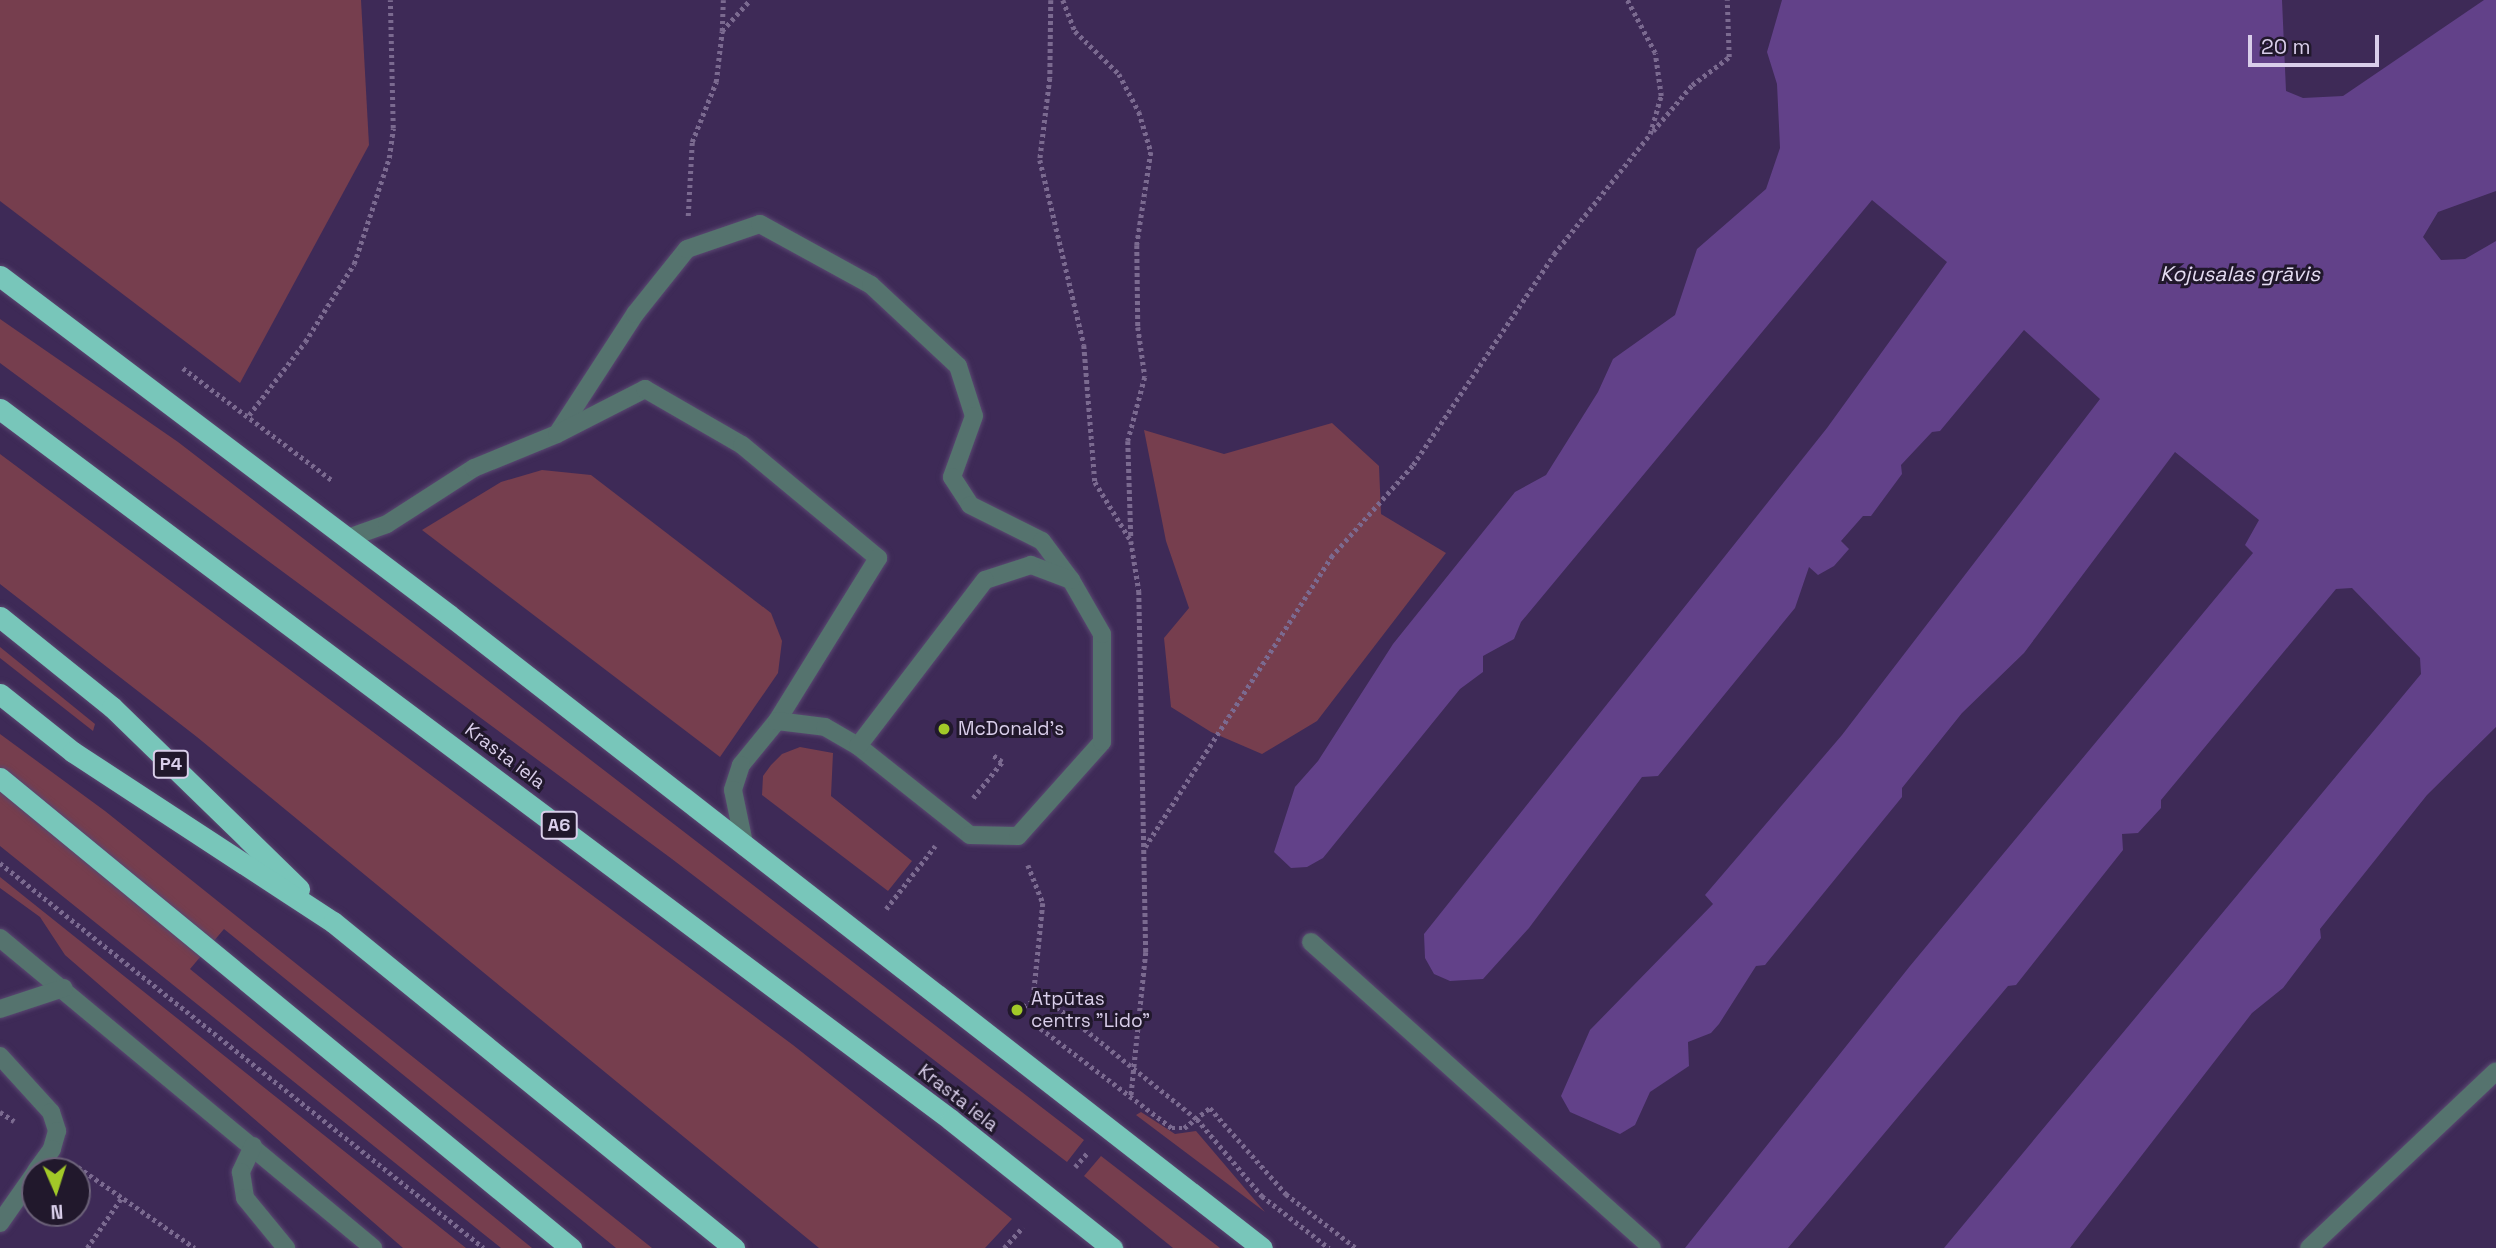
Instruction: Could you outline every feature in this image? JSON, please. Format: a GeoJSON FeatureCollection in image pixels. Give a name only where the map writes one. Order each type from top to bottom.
{"type":"FeatureCollection","features":[{"type":"Feature","properties":{"kind":"highway"},"geometry":{"type":"LineString","coordinates":[[0,276],[348,538],[1262,1248]]}},
{"type":"Feature","properties":{"kind":"highway"},"geometry":{"type":"LineString","coordinates":[[0,294],[80,337]]}},
{"type":"Feature","properties":{"kind":"highway","name":"Krasta iela"},"geometry":{"type":"LineString","coordinates":[[0,409],[951,1120],[1112,1248]]}},
{"type":"Feature","properties":{"kind":"highway","name":"P4"},"geometry":{"type":"LineString","coordinates":[[0,617],[112,707],[333,922]]}},
{"type":"Feature","properties":{"kind":"highway"},"geometry":{"type":"LineString","coordinates":[[0,694],[73,752],[333,922],[734,1248]]}},
{"type":"Feature","properties":{"kind":"highway"},"geometry":{"type":"LineString","coordinates":[[0,778],[571,1248]]}},
{"type":"Feature","properties":{"kind":"lane"},"geometry":{"type":"LineString","coordinates":[[557,434],[635,314],[687,249],[760,224],[871,285],[958,366],[974,416],[952,477],[970,505],[1042,541],[1071,580],[1102,634],[1102,742],[1017,836],[971,835],[858,746],[825,727],[777,721]]}},
{"type":"Feature","properties":{"kind":"lane"},"geometry":{"type":"LineString","coordinates":[[348,538],[387,524],[474,468],[557,434],[645,389],[743,445],[878,558],[777,721],[741,765],[733,790],[745,848]]}},
{"type":"Feature","properties":{"kind":"lane"},"geometry":{"type":"LineString","coordinates":[[858,746],[985,580],[1031,565],[1071,580]]}},
{"type":"Feature","properties":{"kind":"lane"},"geometry":{"type":"LineString","coordinates":[[0,938],[64,988],[373,1248]]}},
{"type":"Feature","properties":{"kind":"lane"},"geometry":{"type":"LineString","coordinates":[[1311,942],[1653,1248]]}},
{"type":"Feature","properties":{"kind":"lane"},"geometry":{"type":"LineString","coordinates":[[0,1009],[64,988]]}},
{"type":"Feature","properties":{"kind":"lane"},"geometry":{"type":"LineString","coordinates":[[0,1056],[51,1112],[57,1131],[52,1149],[46,1157]]}},
{"type":"Feature","properties":{"kind":"lane"},"geometry":{"type":"LineString","coordinates":[[2309,1248],[2496,1071]]}},
{"type":"Feature","properties":{"kind":"lane"},"geometry":{"type":"LineString","coordinates":[[253,1146],[241,1172],[245,1198],[286,1248]]}},
{"type":"Feature","properties":{"kind":"lane"},"geometry":{"type":"LineString","coordinates":[[0,1223],[21,1193]]}},
{"type":"Feature","properties":{"kind":"path"},"geometry":{"type":"LineString","coordinates":[[222,443],[305,342],[354,264],[389,158],[393,128],[390,0]]}},
{"type":"Feature","properties":{"kind":"path"},"geometry":{"type":"LineString","coordinates":[[687,249],[692,142],[716,82],[723,0]]}},
{"type":"Feature","properties":{"kind":"path"},"geometry":{"type":"LineString","coordinates":[[722,31],[750,0]]}},
{"type":"Feature","properties":{"kind":"path"},"geometry":{"type":"LineString","coordinates":[[1051,0],[1050,78],[1040,160],[1084,345],[1095,482],[1131,541]]}},
{"type":"Feature","properties":{"kind":"path"},"geometry":{"type":"LineString","coordinates":[[1063,0],[1075,31],[1119,74],[1139,112],[1151,152],[1138,245],[1138,327],[1145,377],[1128,442],[1131,541],[1139,591],[1146,952],[1131,1099],[1127,1104]]}},
{"type":"Feature","properties":{"kind":"path"},"geometry":{"type":"LineString","coordinates":[[1627,0],[1655,53],[1661,96],[1650,134]]}},
{"type":"Feature","properties":{"kind":"path"},"geometry":{"type":"LineString","coordinates":[[1144,847],[1331,557],[1413,465],[1554,254],[1692,85],[1729,57],[1727,0]]}},
{"type":"Feature","properties":{"kind":"path"},"geometry":{"type":"LineString","coordinates":[[1017,836],[1043,902],[1032,1001]]}},
{"type":"Feature","properties":{"kind":"path"},"geometry":{"type":"LineString","coordinates":[[0,863],[484,1248]]}},
{"type":"Feature","properties":{"kind":"path"},"geometry":{"type":"LineString","coordinates":[[1329,1248],[1262,1196],[1196,1119],[1133,1065],[1056,1007],[1032,1001],[1017,1010],[1172,1128],[1184,1128],[1196,1119],[1210,1108],[1286,1195],[1356,1248]]}},
{"type":"Feature","properties":{"kind":"path"},"geometry":{"type":"LineString","coordinates":[[0,1112],[195,1248]]}},
{"type":"Feature","properties":{"kind":"path"},"geometry":{"type":"LineString","coordinates":[[1075,1167],[1091,1148]]}},
{"type":"Feature","properties":{"kind":"path"},"geometry":{"type":"LineString","coordinates":[[87,1248],[122,1197]]}},
{"type":"Feature","properties":{"kind":"path"},"geometry":{"type":"LineString","coordinates":[[1004,1248],[1023,1227]]}},
{"type":"Feature","properties":{"kind":"shaded area"},"geometry":{"type":"Polygon","coordinates":[[[0,0],[361,0],[369,145],[240,383],[0,201],[0,0]]]}},
{"type":"Feature","properties":{"kind":"shaded area"},"geometry":{"type":"Polygon","coordinates":[[[0,319],[178,442],[1084,1140],[1067,1162],[672,859],[0,363],[0,319]]]}},
{"type":"Feature","properties":{"kind":"shaded area"},"geometry":{"type":"Polygon","coordinates":[[[1332,423],[1379,466],[1381,514],[1446,553],[1317,721],[1262,754],[1211,732],[1171,707],[1164,638],[1189,608],[1166,541],[1144,430],[1224,454],[1332,423]]]}},
{"type":"Feature","properties":{"kind":"shaded area"},"geometry":{"type":"Polygon","coordinates":[[[0,454],[793,1045],[1012,1219],[985,1248],[819,1248],[197,737],[0,584],[0,454]]]}},
{"type":"Feature","properties":{"kind":"shaded area"},"geometry":{"type":"Polygon","coordinates":[[[542,470],[591,475],[771,613],[782,641],[778,673],[720,757],[422,530],[501,482],[542,470]]]}},
{"type":"Feature","properties":{"kind":"shaded area"},"geometry":{"type":"Polygon","coordinates":[[[0,647],[95,724],[93,731],[0,658],[0,647]]]}},
{"type":"Feature","properties":{"kind":"shaded area"},"geometry":{"type":"Polygon","coordinates":[[[0,734],[105,811],[652,1248],[616,1248],[224,929],[190,969],[532,1248],[501,1248],[0,846],[0,734]]]}},
{"type":"Feature","properties":{"kind":"shaded area"},"geometry":{"type":"Polygon","coordinates":[[[800,747],[833,753],[831,796],[912,861],[888,891],[762,795],[763,776],[771,765],[782,754],[800,747]]]}},
{"type":"Feature","properties":{"kind":"shaded area"},"geometry":{"type":"Polygon","coordinates":[[[0,877],[466,1248],[403,1248],[65,955],[40,917],[0,888],[0,877]]]}},
{"type":"Feature","properties":{"kind":"shaded area"},"geometry":{"type":"Polygon","coordinates":[[[1141,1112],[1175,1134],[1196,1131],[1265,1212],[1136,1115],[1141,1112]]]}},
{"type":"Feature","properties":{"kind":"shaded area"},"geometry":{"type":"Polygon","coordinates":[[[1101,1156],[1220,1248],[1173,1248],[1084,1176],[1101,1156]]]}},
{"type":"Feature","properties":{"kind":"water","name":"Kojusalas grāvis"},"geometry":{"type":"Polygon","coordinates":[[[1782,0],[2282,0],[2286,91],[2303,98],[2343,96],[2484,0],[2496,0],[2496,191],[2438,212],[2423,237],[2441,260],[2465,259],[2496,241],[2496,727],[2427,795],[2320,929],[2321,938],[2283,988],[2252,1013],[2070,1248],[1944,1248],[2421,674],[2420,658],[2352,588],[2336,589],[2161,800],[2161,808],[2138,833],[2122,834],[2123,850],[2016,985],[2008,986],[1788,1248],[1685,1248],[1910,966],[2253,553],[2245,545],[2259,520],[2175,452],[2024,653],[1962,713],[1902,788],[1902,797],[1765,965],[1756,966],[1719,1024],[1711,1033],[1688,1042],[1689,1066],[1650,1092],[1635,1125],[1620,1134],[1570,1112],[1561,1096],[1590,1030],[1713,904],[1705,895],[1842,735],[2100,399],[2024,330],[1940,431],[1932,432],[1901,465],[1902,474],[1871,516],[1863,516],[1841,541],[1849,549],[1834,566],[1818,575],[1809,567],[1795,608],[1658,776],[1642,777],[1529,928],[1483,979],[1450,981],[1434,974],[1425,958],[1424,934],[1827,428],[1947,262],[1872,200],[1521,622],[1514,639],[1483,656],[1483,672],[1460,689],[1323,858],[1307,867],[1291,868],[1274,852],[1295,787],[1318,761],[1393,644],[1515,492],[1546,475],[1598,392],[1613,359],[1675,315],[1697,249],[1766,189],[1780,148],[1777,84],[1767,52],[1782,0]]]}},
{"type":"Feature","properties":{"kind":"place","name":"McDonald's"},"geometry":{"type":"Point","coordinates":[944,729]}},
{"type":"Feature","properties":{"kind":"place","name":"Atpūtas centrs \"Lido\""},"geometry":{"type":"Point","coordinates":[1017,1010]}}]}
